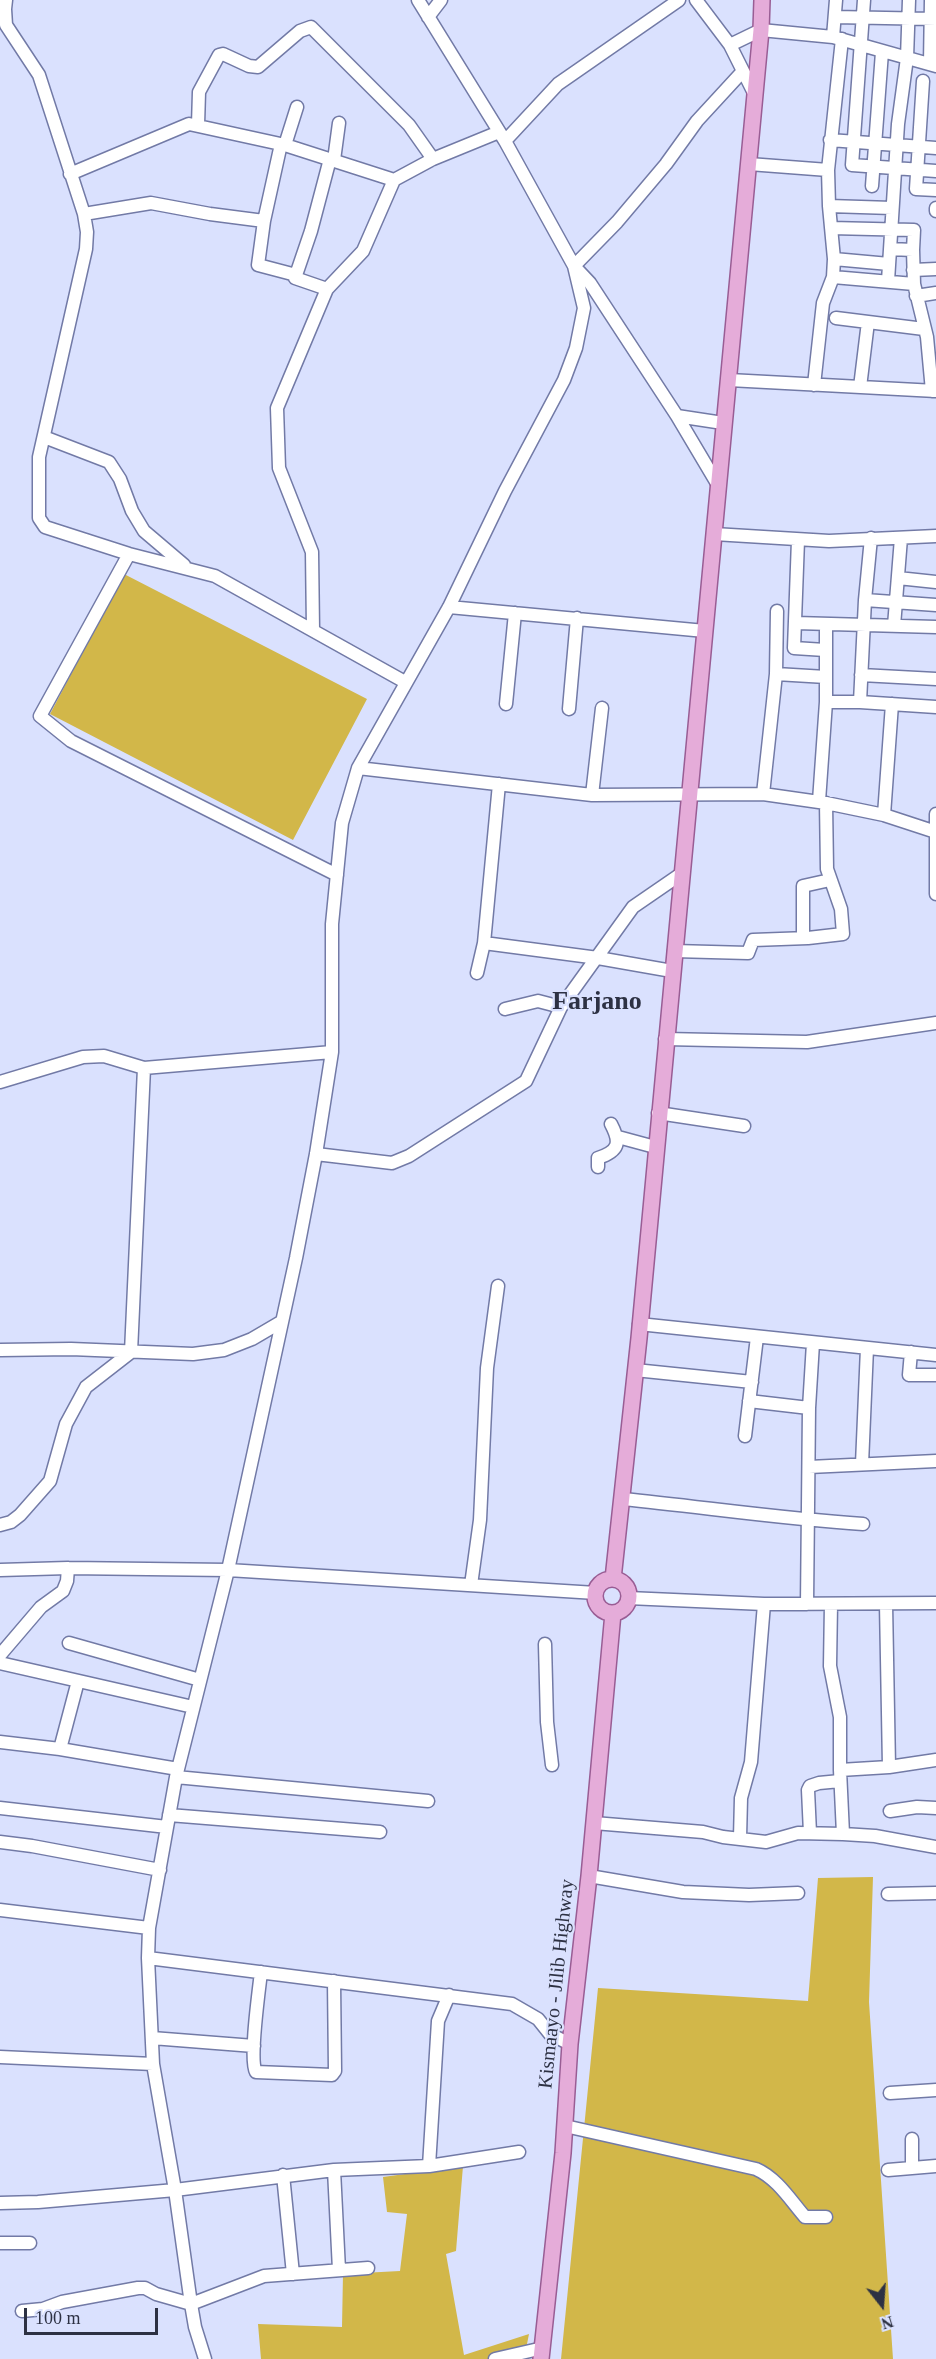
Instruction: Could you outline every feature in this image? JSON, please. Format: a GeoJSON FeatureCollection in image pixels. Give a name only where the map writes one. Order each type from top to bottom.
{"type":"FeatureCollection","features":[{"type":"Feature","properties":{"kind":"main road"},"geometry":{"type":"LineString","coordinates":[[613,1579],[636,1370],[658,1113],[749,164],[762,0]]}},
{"type":"Feature","properties":{"kind":"main road"},"geometry":{"type":"LineString","coordinates":[[613,1579],[626,1586],[628,1598],[623,1609],[613,1613],[602,1610],[598,1606],[596,1593],[603,1582],[613,1579]]}},
{"type":"Feature","properties":{"kind":"main road","name":"Kismaayo - Jilib Highway"},"geometry":{"type":"LineString","coordinates":[[542,2353],[613,1613]]}},
{"type":"Feature","properties":{"kind":"street"},"geometry":{"type":"LineString","coordinates":[[6,0],[4,9],[6,25],[39,75],[84,214],[87,232],[86,249],[38,469],[41,523],[45,527],[129,554],[215,576],[405,682]]}},
{"type":"Feature","properties":{"kind":"street"},"geometry":{"type":"LineString","coordinates":[[418,0],[502,136],[574,266],[590,283],[677,416],[718,485]]}},
{"type":"Feature","properties":{"kind":"street"},"geometry":{"type":"LineString","coordinates":[[428,17],[441,0]]}},
{"type":"Feature","properties":{"kind":"street"},"geometry":{"type":"LineString","coordinates":[[313,630],[312,552],[279,468],[277,408],[327,289],[363,251],[394,180],[433,159],[502,136],[558,84],[680,0]]}},
{"type":"Feature","properties":{"kind":"street"},"geometry":{"type":"LineString","coordinates":[[696,0],[730,45],[754,93]]}},
{"type":"Feature","properties":{"kind":"street"},"geometry":{"type":"LineString","coordinates":[[814,385],[823,303],[832,277],[834,259],[828,170],[837,38],[836,0]]}},
{"type":"Feature","properties":{"kind":"street"},"geometry":{"type":"LineString","coordinates":[[864,0],[852,165],[936,171]]}},
{"type":"Feature","properties":{"kind":"street"},"geometry":{"type":"LineString","coordinates":[[888,281],[895,168],[903,77],[907,58],[909,0]]}},
{"type":"Feature","properties":{"kind":"street"},"geometry":{"type":"LineString","coordinates":[[730,45],[761,30],[837,38],[933,65],[931,0]]}},
{"type":"Feature","properties":{"kind":"street"},"geometry":{"type":"LineString","coordinates":[[835,17],[933,19]]}},
{"type":"Feature","properties":{"kind":"street"},"geometry":{"type":"LineString","coordinates":[[198,125],[199,92],[216,58],[223,54],[249,66],[258,67],[300,31],[311,27],[409,125],[433,159]]}},
{"type":"Feature","properties":{"kind":"street"},"geometry":{"type":"LineString","coordinates":[[872,186],[882,52]]}},
{"type":"Feature","properties":{"kind":"street"},"geometry":{"type":"LineString","coordinates":[[574,266],[617,222],[666,164],[697,121],[743,71]]}},
{"type":"Feature","properties":{"kind":"street"},"geometry":{"type":"LineString","coordinates":[[923,81],[916,189],[936,190]]}},
{"type":"Feature","properties":{"kind":"street"},"geometry":{"type":"LineString","coordinates":[[296,275],[258,266],[264,220],[283,145],[297,107]]}},
{"type":"Feature","properties":{"kind":"street"},"geometry":{"type":"LineString","coordinates":[[327,289],[295,278],[332,159],[339,123]]}},
{"type":"Feature","properties":{"kind":"street"},"geometry":{"type":"LineString","coordinates":[[70,174],[185,125],[198,125],[283,145],[394,180]]}},
{"type":"Feature","properties":{"kind":"street"},"geometry":{"type":"LineString","coordinates":[[830,140],[936,148]]}},
{"type":"Feature","properties":{"kind":"street"},"geometry":{"type":"LineString","coordinates":[[749,164],[828,170]]}},
{"type":"Feature","properties":{"kind":"street"},"geometry":{"type":"LineString","coordinates":[[84,214],[151,203],[210,214],[264,220]]}},
{"type":"Feature","properties":{"kind":"street"},"geometry":{"type":"LineString","coordinates":[[829,206],[892,208]]}},
{"type":"Feature","properties":{"kind":"street"},"geometry":{"type":"LineString","coordinates":[[729,380],[934,391],[929,334],[915,290],[914,230],[831,228]]}},
{"type":"Feature","properties":{"kind":"street"},"geometry":{"type":"LineString","coordinates":[[890,249],[913,250]]}},
{"type":"Feature","properties":{"kind":"street"},"geometry":{"type":"LineString","coordinates":[[834,259],[889,264]]}},
{"type":"Feature","properties":{"kind":"street"},"geometry":{"type":"LineString","coordinates":[[206,2359],[195,2327],[175,2190],[153,2064],[148,1958],[149,1928],[177,1773],[228,1570],[316,1154],[332,1053],[332,924],[342,823],[358,768],[449,607],[568,369],[576,348],[584,308],[574,266]]}},
{"type":"Feature","properties":{"kind":"street"},"geometry":{"type":"LineString","coordinates":[[913,270],[936,269]]}},
{"type":"Feature","properties":{"kind":"street"},"geometry":{"type":"LineString","coordinates":[[832,277],[888,281],[915,290],[936,293]]}},
{"type":"Feature","properties":{"kind":"street"},"geometry":{"type":"LineString","coordinates":[[836,318],[929,334]]}},
{"type":"Feature","properties":{"kind":"street"},"geometry":{"type":"LineString","coordinates":[[860,387],[868,322]]}},
{"type":"Feature","properties":{"kind":"street"},"geometry":{"type":"LineString","coordinates":[[677,416],[723,423]]}},
{"type":"Feature","properties":{"kind":"street"},"geometry":{"type":"LineString","coordinates":[[44,438],[109,462],[120,479],[132,511],[144,531],[187,568]]}},
{"type":"Feature","properties":{"kind":"street"},"geometry":{"type":"LineString","coordinates":[[714,534],[798,540],[936,536]]}},
{"type":"Feature","properties":{"kind":"street"},"geometry":{"type":"LineString","coordinates":[[894,626],[901,537]]}},
{"type":"Feature","properties":{"kind":"street"},"geometry":{"type":"LineString","coordinates":[[860,702],[865,600],[871,538]]}},
{"type":"Feature","properties":{"kind":"street"},"geometry":{"type":"LineString","coordinates":[[794,648],[798,540]]}},
{"type":"Feature","properties":{"kind":"street"},"geometry":{"type":"LineString","coordinates":[[129,554],[40,716],[71,741],[337,875]]}},
{"type":"Feature","properties":{"kind":"street"},"geometry":{"type":"LineString","coordinates":[[898,578],[936,582]]}},
{"type":"Feature","properties":{"kind":"street"},"geometry":{"type":"LineString","coordinates":[[922,581],[923,604]]}},
{"type":"Feature","properties":{"kind":"street"},"geometry":{"type":"LineString","coordinates":[[865,600],[936,604]]}},
{"type":"Feature","properties":{"kind":"street"},"geometry":{"type":"LineString","coordinates":[[449,607],[705,631]]}},
{"type":"Feature","properties":{"kind":"street"},"geometry":{"type":"LineString","coordinates":[[763,794],[776,674],[777,611]]}},
{"type":"Feature","properties":{"kind":"street"},"geometry":{"type":"LineString","coordinates":[[506,704],[515,613]]}},
{"type":"Feature","properties":{"kind":"street"},"geometry":{"type":"LineString","coordinates":[[569,709],[577,618]]}},
{"type":"Feature","properties":{"kind":"street"},"geometry":{"type":"LineString","coordinates":[[796,623],[936,627]]}},
{"type":"Feature","properties":{"kind":"street"},"geometry":{"type":"LineString","coordinates":[[674,951],[748,953],[753,940],[843,934],[841,909],[827,869],[823,802],[826,624]]}},
{"type":"Feature","properties":{"kind":"street"},"geometry":{"type":"LineString","coordinates":[[777,646],[825,650]]}},
{"type":"Feature","properties":{"kind":"street"},"geometry":{"type":"LineString","coordinates":[[776,674],[826,677]]}},
{"type":"Feature","properties":{"kind":"street"},"geometry":{"type":"LineString","coordinates":[[861,675],[936,679]]}},
{"type":"Feature","properties":{"kind":"street"},"geometry":{"type":"LineString","coordinates":[[826,702],[936,707]]}},
{"type":"Feature","properties":{"kind":"street"},"geometry":{"type":"LineString","coordinates":[[884,814],[892,704]]}},
{"type":"Feature","properties":{"kind":"street"},"geometry":{"type":"LineString","coordinates":[[592,795],[602,708]]}},
{"type":"Feature","properties":{"kind":"street"},"geometry":{"type":"LineString","coordinates":[[358,768],[592,795],[763,794],[823,802],[884,814],[935,832]]}},
{"type":"Feature","properties":{"kind":"street"},"geometry":{"type":"LineString","coordinates":[[477,973],[484,943],[499,784]]}},
{"type":"Feature","properties":{"kind":"street"},"geometry":{"type":"LineString","coordinates":[[936,814],[936,894]]}},
{"type":"Feature","properties":{"kind":"street"},"geometry":{"type":"LineString","coordinates":[[316,1154],[392,1163],[409,1156],[526,1081],[561,1007],[633,907],[681,874]]}},
{"type":"Feature","properties":{"kind":"street"},"geometry":{"type":"LineString","coordinates":[[803,938],[803,885],[830,880]]}},
{"type":"Feature","properties":{"kind":"street"},"geometry":{"type":"LineString","coordinates":[[484,943],[598,957],[672,971]]}},
{"type":"Feature","properties":{"kind":"street"},"geometry":{"type":"LineString","coordinates":[[505,1009],[538,1001],[561,1007]]}},
{"type":"Feature","properties":{"kind":"street"},"geometry":{"type":"LineString","coordinates":[[665,1039],[807,1042],[936,1023]]}},
{"type":"Feature","properties":{"kind":"street"},"geometry":{"type":"LineString","coordinates":[[0,1082],[83,1058],[104,1056],[144,1068],[332,1053]]}},
{"type":"Feature","properties":{"kind":"street"},"geometry":{"type":"LineString","coordinates":[[0,1526],[20,1515],[50,1481],[66,1424],[86,1387],[131,1352],[144,1068]]}},
{"type":"Feature","properties":{"kind":"street"},"geometry":{"type":"LineString","coordinates":[[658,1113],[744,1126]]}},
{"type":"Feature","properties":{"kind":"street"},"geometry":{"type":"LineString","coordinates":[[598,1167],[598,1158],[610,1155],[617,1145],[618,1137],[611,1124]]}},
{"type":"Feature","properties":{"kind":"street"},"geometry":{"type":"LineString","coordinates":[[618,1137],[655,1147]]}},
{"type":"Feature","properties":{"kind":"street"},"geometry":{"type":"LineString","coordinates":[[471,1586],[480,1520],[487,1368],[498,1286]]}},
{"type":"Feature","properties":{"kind":"street"},"geometry":{"type":"LineString","coordinates":[[0,1350],[193,1354],[224,1350],[252,1339],[281,1323]]}},
{"type":"Feature","properties":{"kind":"street"},"geometry":{"type":"LineString","coordinates":[[639,1324],[936,1355]]}},
{"type":"Feature","properties":{"kind":"street"},"geometry":{"type":"LineString","coordinates":[[745,1436],[757,1337]]}},
{"type":"Feature","properties":{"kind":"street"},"geometry":{"type":"LineString","coordinates":[[807,1604],[809,1408],[813,1343]]}},
{"type":"Feature","properties":{"kind":"street"},"geometry":{"type":"LineString","coordinates":[[862,1464],[867,1348]]}},
{"type":"Feature","properties":{"kind":"street"},"geometry":{"type":"LineString","coordinates":[[911,1352],[909,1375],[936,1376]]}},
{"type":"Feature","properties":{"kind":"street"},"geometry":{"type":"LineString","coordinates":[[636,1370],[752,1382]]}},
{"type":"Feature","properties":{"kind":"street"},"geometry":{"type":"LineString","coordinates":[[749,1401],[809,1408]]}},
{"type":"Feature","properties":{"kind":"street"},"geometry":{"type":"LineString","coordinates":[[809,1467],[936,1461]]}},
{"type":"Feature","properties":{"kind":"street"},"geometry":{"type":"LineString","coordinates":[[623,1499],[691,1505],[808,1521],[863,1524]]}},
{"type":"Feature","properties":{"kind":"street"},"geometry":{"type":"LineString","coordinates":[[0,1570],[68,1568],[228,1570],[596,1593]]}},
{"type":"Feature","properties":{"kind":"street"},"geometry":{"type":"LineString","coordinates":[[0,1655],[41,1606],[63,1591],[68,1568]]}},
{"type":"Feature","properties":{"kind":"street"},"geometry":{"type":"LineString","coordinates":[[628,1598],[764,1604],[936,1603]]}},
{"type":"Feature","properties":{"kind":"street"},"geometry":{"type":"LineString","coordinates":[[740,1838],[741,1798],[751,1762],[764,1604]]}},
{"type":"Feature","properties":{"kind":"street"},"geometry":{"type":"LineString","coordinates":[[831,1604],[830,1666],[840,1717],[843,1834]]}},
{"type":"Feature","properties":{"kind":"street"},"geometry":{"type":"LineString","coordinates":[[885,1604],[889,1767]]}},
{"type":"Feature","properties":{"kind":"street"},"geometry":{"type":"LineString","coordinates":[[69,1643],[200,1680]]}},
{"type":"Feature","properties":{"kind":"street"},"geometry":{"type":"LineString","coordinates":[[545,1644],[547,1722],[552,1765]]}},
{"type":"Feature","properties":{"kind":"street"},"geometry":{"type":"LineString","coordinates":[[0,1663],[193,1707]]}},
{"type":"Feature","properties":{"kind":"street"},"geometry":{"type":"LineString","coordinates":[[60,1749],[78,1681]]}},
{"type":"Feature","properties":{"kind":"street"},"geometry":{"type":"LineString","coordinates":[[0,1742],[60,1749],[177,1773],[428,1801]]}},
{"type":"Feature","properties":{"kind":"street"},"geometry":{"type":"LineString","coordinates":[[810,1833],[808,1790],[810,1786],[840,1776],[936,1760]]}},
{"type":"Feature","properties":{"kind":"street"},"geometry":{"type":"LineString","coordinates":[[890,1811],[917,1807],[936,1808]]}},
{"type":"Feature","properties":{"kind":"street"},"geometry":{"type":"LineString","coordinates":[[0,1809],[168,1821],[380,1832]]}},
{"type":"Feature","properties":{"kind":"street"},"geometry":{"type":"LineString","coordinates":[[594,1823],[703,1832],[723,1837],[766,1842],[792,1834],[810,1833],[875,1836],[936,1847]]}},
{"type":"Feature","properties":{"kind":"street"},"geometry":{"type":"LineString","coordinates":[[0,1842],[160,1870]]}},
{"type":"Feature","properties":{"kind":"street"},"geometry":{"type":"LineString","coordinates":[[589,1876],[683,1892],[749,1895],[798,1893]]}},
{"type":"Feature","properties":{"kind":"street"},"geometry":{"type":"LineString","coordinates":[[888,1894],[936,1893]]}},
{"type":"Feature","properties":{"kind":"street"},"geometry":{"type":"LineString","coordinates":[[0,1912],[149,1928]]}},
{"type":"Feature","properties":{"kind":"street"},"geometry":{"type":"LineString","coordinates":[[148,1958],[512,2004],[538,2019],[550,2034],[570,2044]]}},
{"type":"Feature","properties":{"kind":"street"},"geometry":{"type":"LineString","coordinates":[[261,1972],[254,2046],[256,2072],[332,2075],[335,2071],[334,1981]]}},
{"type":"Feature","properties":{"kind":"street"},"geometry":{"type":"LineString","coordinates":[[429,2166],[438,2021],[448,1995]]}},
{"type":"Feature","properties":{"kind":"street"},"geometry":{"type":"LineString","coordinates":[[152,2038],[254,2046]]}},
{"type":"Feature","properties":{"kind":"street"},"geometry":{"type":"LineString","coordinates":[[0,2057],[153,2064]]}},
{"type":"Feature","properties":{"kind":"street"},"geometry":{"type":"LineString","coordinates":[[890,2093],[936,2090]]}},
{"type":"Feature","properties":{"kind":"street"},"geometry":{"type":"LineString","coordinates":[[565,2126],[756,2169],[766,2174],[805,2217],[826,2217]]}},
{"type":"Feature","properties":{"kind":"street"},"geometry":{"type":"LineString","coordinates":[[912,2139],[912,2168]]}},
{"type":"Feature","properties":{"kind":"street"},"geometry":{"type":"LineString","coordinates":[[0,2203],[38,2202],[175,2190],[334,2170],[429,2166],[519,2152]]}},
{"type":"Feature","properties":{"kind":"street"},"geometry":{"type":"LineString","coordinates":[[888,2170],[936,2166]]}},
{"type":"Feature","properties":{"kind":"street"},"geometry":{"type":"LineString","coordinates":[[334,2170],[339,2270]]}},
{"type":"Feature","properties":{"kind":"street"},"geometry":{"type":"LineString","coordinates":[[283,2175],[293,2274]]}},
{"type":"Feature","properties":{"kind":"street"},"geometry":{"type":"LineString","coordinates":[[0,2243],[30,2243]]}},
{"type":"Feature","properties":{"kind":"street"},"geometry":{"type":"LineString","coordinates":[[22,2311],[138,2288],[145,2288],[156,2294],[191,2304],[254,2279],[368,2268]]}},
{"type":"Feature","properties":{"kind":"street"},"geometry":{"type":"LineString","coordinates":[[495,2359],[542,2353]]}},
{"type":"Feature","properties":{"kind":"shaded area"},"geometry":{"type":"Polygon","coordinates":[[[124,574],[367,699],[293,840],[50,714],[124,574]]]}},
{"type":"Feature","properties":{"kind":"shaded area"},"geometry":{"type":"Polygon","coordinates":[[[873,1877],[869,2002],[893,2359],[561,2359],[598,1988],[808,2001],[818,1878],[873,1877]]]}},
{"type":"Feature","properties":{"kind":"shaded area"},"geometry":{"type":"Polygon","coordinates":[[[463,2166],[456,2251],[446,2254],[464,2355],[529,2334],[524,2359],[261,2359],[258,2324],[342,2327],[343,2274],[400,2271],[407,2214],[387,2212],[383,2177],[463,2166]]]}},
{"type":"Feature","properties":{"kind":"district","name":"Farjano"},"geometry":{"type":"Point","coordinates":[597,1002]}}]}
